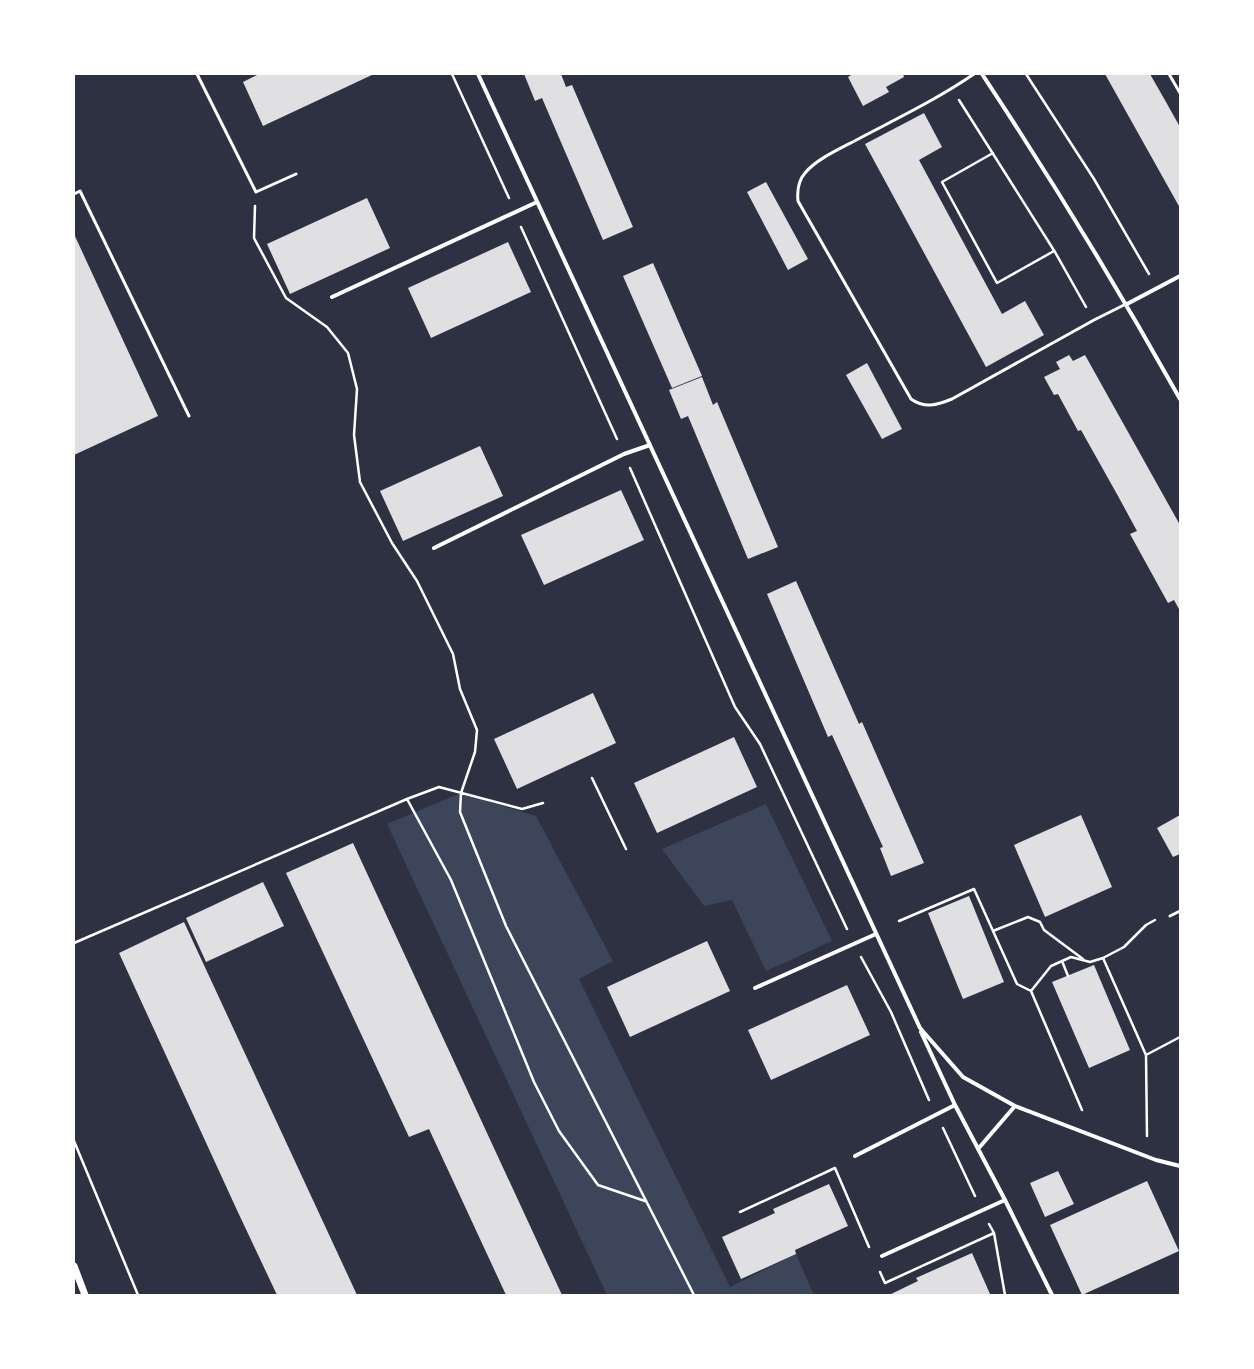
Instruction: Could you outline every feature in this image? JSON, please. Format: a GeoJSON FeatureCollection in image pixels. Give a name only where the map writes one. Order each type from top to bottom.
{"type":"FeatureCollection","features":[{"type":"Feature","properties":{"kind":"street"},"geometry":{"type":"LineString","coordinates":[[478,74],[920,1028],[954,1106],[1006,1200],[1052,1295]]}},
{"type":"Feature","properties":{"kind":"street"},"geometry":{"type":"LineString","coordinates":[[982,74],[1038,159],[1127,304],[1180,399]]}},
{"type":"Feature","properties":{"kind":"street"},"geometry":{"type":"LineString","coordinates":[[332,297],[537,202]]}},
{"type":"Feature","properties":{"kind":"street"},"geometry":{"type":"LineString","coordinates":[[1127,304],[1158,289],[1180,276]]}},
{"type":"Feature","properties":{"kind":"street"},"geometry":{"type":"LineString","coordinates":[[434,548],[624,454],[650,445]]}},
{"type":"Feature","properties":{"kind":"street"},"geometry":{"type":"LineString","coordinates":[[755,988],[854,942],[876,934]]}},
{"type":"Feature","properties":{"kind":"street"},"geometry":{"type":"LineString","coordinates":[[920,1028],[963,1077],[1015,1106],[1156,1160],[1180,1166]]}},
{"type":"Feature","properties":{"kind":"street"},"geometry":{"type":"LineString","coordinates":[[855,1156],[954,1106]]}},
{"type":"Feature","properties":{"kind":"street"},"geometry":{"type":"LineString","coordinates":[[978,1149],[1015,1106]]}},
{"type":"Feature","properties":{"kind":"street"},"geometry":{"type":"LineString","coordinates":[[882,1256],[1006,1200]]}},
{"type":"Feature","properties":{"kind":"street"},"geometry":{"type":"LineString","coordinates":[[74,1266],[85,1295]]}},
{"type":"Feature","properties":{"kind":"lane"},"geometry":{"type":"LineString","coordinates":[[197,74],[256,192],[296,174]]}},
{"type":"Feature","properties":{"kind":"lane"},"geometry":{"type":"LineString","coordinates":[[974,74],[952,89],[850,144],[813,166],[805,173],[797,192],[798,201],[911,399],[925,406],[952,399],[1094,320],[1127,304]]}},
{"type":"Feature","properties":{"kind":"lane"},"geometry":{"type":"LineString","coordinates":[[1169,74],[1180,93]]}},
{"type":"Feature","properties":{"kind":"lane"},"geometry":{"type":"LineString","coordinates":[[74,194],[80,191],[189,416]]}},
{"type":"Feature","properties":{"kind":"lane"},"geometry":{"type":"LineString","coordinates":[[1170,916],[1180,911]]}},
{"type":"Feature","properties":{"kind":"path"},"geometry":{"type":"LineString","coordinates":[[452,74],[516,212],[735,707],[760,744],[854,942],[891,1012]]}},
{"type":"Feature","properties":{"kind":"path"},"geometry":{"type":"LineString","coordinates":[[1026,74],[1094,179],[1158,289]]}},
{"type":"Feature","properties":{"kind":"path"},"geometry":{"type":"LineString","coordinates":[[952,89],[1054,251],[1089,313]]}},
{"type":"Feature","properties":{"kind":"path"},"geometry":{"type":"LineString","coordinates":[[993,153],[942,182],[997,284],[1054,251]]}},
{"type":"Feature","properties":{"kind":"path"},"geometry":{"type":"LineString","coordinates":[[256,192],[254,238],[286,298],[327,327],[348,353],[357,389],[354,435],[360,482],[392,543],[418,581],[453,654],[460,689],[477,730],[475,752],[461,793],[460,812],[506,926],[694,1295]]}},
{"type":"Feature","properties":{"kind":"path"},"geometry":{"type":"LineString","coordinates":[[592,778],[626,849]]}},
{"type":"Feature","properties":{"kind":"path"},"geometry":{"type":"LineString","coordinates":[[74,943],[439,787],[522,809],[543,802]]}},
{"type":"Feature","properties":{"kind":"path"},"geometry":{"type":"LineString","coordinates":[[406,800],[451,880],[534,1082],[559,1131],[598,1185],[646,1201]]}},
{"type":"Feature","properties":{"kind":"path"},"geometry":{"type":"LineString","coordinates":[[899,921],[974,889],[1017,984],[1031,991],[1082,1110]]}},
{"type":"Feature","properties":{"kind":"path"},"geometry":{"type":"LineString","coordinates":[[1031,991],[1051,966],[1071,957],[1090,962],[1102,958],[1124,947],[1146,925],[1157,919],[1170,916]]}},
{"type":"Feature","properties":{"kind":"path"},"geometry":{"type":"LineString","coordinates":[[993,931],[1028,917],[1040,922],[1044,930],[1085,960]]}},
{"type":"Feature","properties":{"kind":"path"},"geometry":{"type":"LineString","coordinates":[[1102,958],[1146,1055],[1147,1136]]}},
{"type":"Feature","properties":{"kind":"path"},"geometry":{"type":"LineString","coordinates":[[1062,961],[1068,976]]}},
{"type":"Feature","properties":{"kind":"path"},"geometry":{"type":"LineString","coordinates":[[1146,1055],[1180,1037]]}},
{"type":"Feature","properties":{"kind":"path"},"geometry":{"type":"LineString","coordinates":[[74,1141],[138,1295]]}},
{"type":"Feature","properties":{"kind":"path"},"geometry":{"type":"LineString","coordinates":[[740,1212],[835,1168],[872,1252]]}},
{"type":"Feature","properties":{"kind":"path"},"geometry":{"type":"LineString","coordinates":[[989,1224],[994,1233],[1005,1295]]}},
{"type":"Feature","properties":{"kind":"path"},"geometry":{"type":"LineString","coordinates":[[880,1271],[885,1283],[994,1233]]}},
{"type":"Feature","properties":{"kind":"shaded area"},"geometry":{"type":"Polygon","coordinates":[[[461,793],[536,816],[613,961],[579,979],[730,1287],[796,1254],[814,1295],[607,1295],[387,824],[461,793]]]}},
{"type":"Feature","properties":{"kind":"shaded area"},"geometry":{"type":"Polygon","coordinates":[[[766,804],[832,941],[766,971],[732,900],[704,906],[662,849],[766,804]]]}},
{"type":"Feature","properties":{"kind":"building"},"geometry":{"type":"Polygon","coordinates":[[[259,74],[374,74],[263,126],[243,82],[259,74]]]}},
{"type":"Feature","properties":{"kind":"building"},"geometry":{"type":"Polygon","coordinates":[[[524,74],[561,74],[566,87],[572,85],[633,227],[603,240],[542,98],[535,101],[524,74]]]}},
{"type":"Feature","properties":{"kind":"building"},"geometry":{"type":"Polygon","coordinates":[[[853,74],[903,74],[904,77],[886,87],[889,92],[863,106],[848,77],[853,74]]]}},
{"type":"Feature","properties":{"kind":"building"},"geometry":{"type":"Polygon","coordinates":[[[1105,74],[1150,74],[1180,127],[1180,208],[1105,74]]]}},
{"type":"Feature","properties":{"kind":"building"},"geometry":{"type":"Polygon","coordinates":[[[924,113],[942,147],[919,160],[1002,314],[1025,301],[1044,335],[986,367],[865,144],[924,113]]]}},
{"type":"Feature","properties":{"kind":"building"},"geometry":{"type":"Polygon","coordinates":[[[766,182],[808,259],[788,270],[747,192],[766,182]]]}},
{"type":"Feature","properties":{"kind":"building"},"geometry":{"type":"Polygon","coordinates":[[[367,198],[390,248],[290,294],[267,244],[367,198]]]}},
{"type":"Feature","properties":{"kind":"building"},"geometry":{"type":"Polygon","coordinates":[[[74,234],[158,416],[74,455],[74,234]]]}},
{"type":"Feature","properties":{"kind":"building"},"geometry":{"type":"Polygon","coordinates":[[[508,242],[531,292],[431,338],[408,288],[508,242]]]}},
{"type":"Feature","properties":{"kind":"building"},"geometry":{"type":"Polygon","coordinates":[[[653,263],[702,376],[672,388],[623,276],[653,263]]]}},
{"type":"Feature","properties":{"kind":"building"},"geometry":{"type":"Polygon","coordinates":[[[1069,355],[1073,361],[1085,355],[1180,525],[1180,611],[1174,600],[1168,603],[1130,534],[1137,531],[1118,496],[1081,430],[1078,431],[1058,394],[1054,395],[1044,377],[1060,369],[1056,362],[1069,355]]]}},
{"type":"Feature","properties":{"kind":"building"},"geometry":{"type":"Polygon","coordinates":[[[867,363],[902,429],[882,439],[846,375],[867,363]]]}},
{"type":"Feature","properties":{"kind":"building"},"geometry":{"type":"Polygon","coordinates":[[[702,377],[713,405],[717,402],[778,547],[748,559],[688,416],[681,419],[669,390],[702,377]]]}},
{"type":"Feature","properties":{"kind":"building"},"geometry":{"type":"Polygon","coordinates":[[[480,446],[503,496],[403,541],[380,491],[480,446]]]}},
{"type":"Feature","properties":{"kind":"building"},"geometry":{"type":"Polygon","coordinates":[[[621,490],[644,540],[544,585],[521,535],[621,490]]]}},
{"type":"Feature","properties":{"kind":"building"},"geometry":{"type":"Polygon","coordinates":[[[796,581],[859,724],[862,722],[924,863],[891,876],[880,848],[883,847],[832,735],[828,737],[767,594],[796,581]]]}},
{"type":"Feature","properties":{"kind":"building"},"geometry":{"type":"Polygon","coordinates":[[[593,693],[616,743],[517,789],[494,739],[593,693]]]}},
{"type":"Feature","properties":{"kind":"building"},"geometry":{"type":"Polygon","coordinates":[[[734,737],[757,787],[657,833],[634,783],[734,737]]]}},
{"type":"Feature","properties":{"kind":"building"},"geometry":{"type":"Polygon","coordinates":[[[1081,815],[1112,887],[1045,917],[1014,845],[1081,815]]]}},
{"type":"Feature","properties":{"kind":"building"},"geometry":{"type":"Polygon","coordinates":[[[1180,815],[1180,854],[1173,857],[1157,828],[1180,815]]]}},
{"type":"Feature","properties":{"kind":"building"},"geometry":{"type":"Polygon","coordinates":[[[353,843],[562,1295],[506,1295],[429,1129],[409,1137],[286,873],[353,843]]]}},
{"type":"Feature","properties":{"kind":"building"},"geometry":{"type":"Polygon","coordinates":[[[263,882],[284,926],[206,962],[186,918],[263,882]]]}},
{"type":"Feature","properties":{"kind":"building"},"geometry":{"type":"Polygon","coordinates":[[[969,896],[1004,982],[963,999],[928,913],[969,896]]]}},
{"type":"Feature","properties":{"kind":"building"},"geometry":{"type":"Polygon","coordinates":[[[184,922],[357,1295],[277,1295],[236,1208],[119,953],[184,922]]]}},
{"type":"Feature","properties":{"kind":"building"},"geometry":{"type":"Polygon","coordinates":[[[707,941],[730,991],[630,1037],[607,987],[707,941]]]}},
{"type":"Feature","properties":{"kind":"building"},"geometry":{"type":"Polygon","coordinates":[[[1094,965],[1130,1050],[1089,1068],[1052,982],[1094,965]]]}},
{"type":"Feature","properties":{"kind":"building"},"geometry":{"type":"Polygon","coordinates":[[[847,985],[870,1035],[771,1080],[748,1030],[847,985]]]}},
{"type":"Feature","properties":{"kind":"building"},"geometry":{"type":"Polygon","coordinates":[[[1058,1171],[1074,1204],[1045,1217],[1030,1183],[1058,1171]]]}},
{"type":"Feature","properties":{"kind":"building"},"geometry":{"type":"Polygon","coordinates":[[[1147,1181],[1179,1251],[1082,1295],[1050,1225],[1147,1181]]]}},
{"type":"Feature","properties":{"kind":"building"},"geometry":{"type":"Polygon","coordinates":[[[829,1184],[848,1226],[795,1250],[796,1254],[741,1279],[722,1237],[775,1213],[773,1209],[829,1184]]]}},
{"type":"Feature","properties":{"kind":"building"},"geometry":{"type":"Polygon","coordinates":[[[972,1253],[990,1294],[889,1295],[918,1281],[916,1278],[972,1253]]]}}]}
